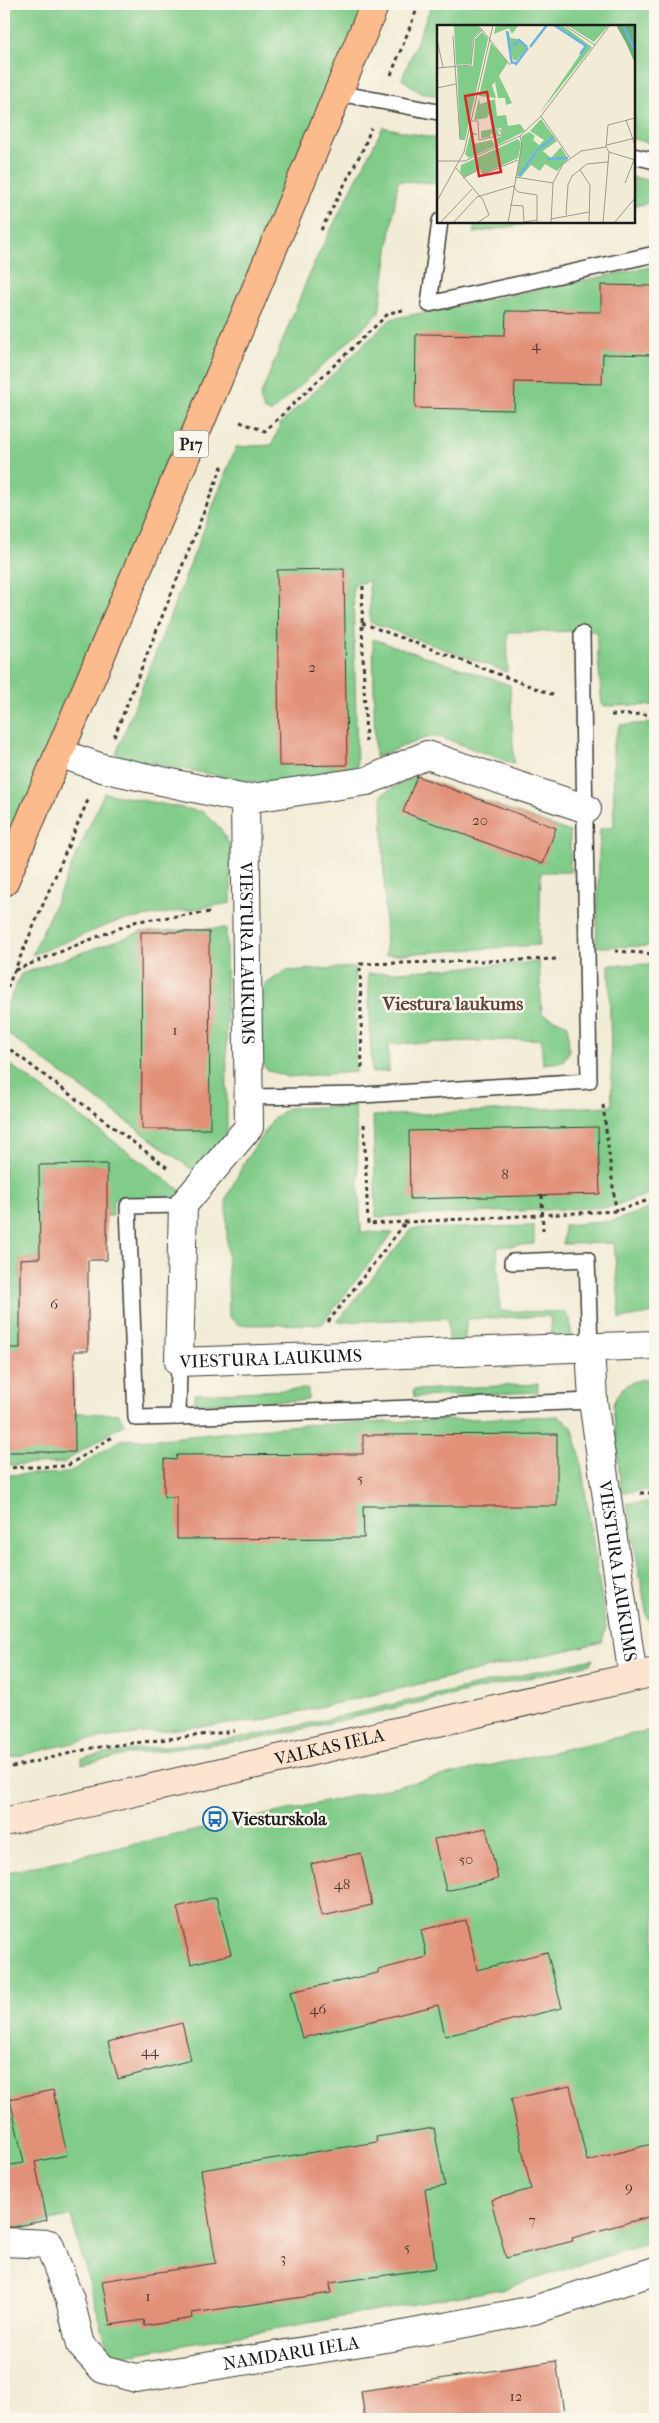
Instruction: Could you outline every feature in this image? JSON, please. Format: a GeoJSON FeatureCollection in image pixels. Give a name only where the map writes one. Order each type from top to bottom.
{"type":"FeatureCollection","features":[{"type":"Feature","properties":{"kind":"main road","name":"P17"},"geometry":{"type":"LineString","coordinates":[[4,882],[375,4]]}},
{"type":"Feature","properties":{"kind":"main road","name":"VALKAS IELA"},"geometry":{"type":"LineString","coordinates":[[4,1822],[644,1675]]}},
{"type":"Feature","properties":{"kind":"street"},"geometry":{"type":"LineString","coordinates":[[59,753],[102,768],[245,799],[367,781],[427,755],[587,809]]}},
{"type":"Feature","properties":{"kind":"street","name":"VIESTURA LAUKUMS"},"geometry":{"type":"LineString","coordinates":[[245,799],[249,1127],[189,1197],[179,1362],[655,1345]]}},
{"type":"Feature","properties":{"kind":"street","name":"VIESTURA LAUKUMS"},"geometry":{"type":"LineString","coordinates":[[590,1347],[593,1401],[644,1675]]}},
{"type":"Feature","properties":{"kind":"street","name":"NAMDARU IELA"},"geometry":{"type":"LineString","coordinates":[[4,2242],[48,2244],[70,2300],[81,2345],[103,2369],[136,2378],[392,2337],[534,2310],[655,2271]]}},
{"type":"Feature","properties":{"kind":"lane"},"geometry":{"type":"LineString","coordinates":[[338,93],[437,112]]}},
{"type":"Feature","properties":{"kind":"lane"},"geometry":{"type":"LineString","coordinates":[[634,156],[655,161]]}},
{"type":"Feature","properties":{"kind":"lane"},"geometry":{"type":"LineString","coordinates":[[440,222],[429,304],[655,254]]}},
{"type":"Feature","properties":{"kind":"lane"},"geometry":{"type":"LineString","coordinates":[[250,1097],[363,1094],[589,1081],[587,809],[582,634]]}},
{"type":"Feature","properties":{"kind":"lane"},"geometry":{"type":"LineString","coordinates":[[189,1197],[128,1206],[136,1418],[593,1401]]}},
{"type":"Feature","properties":{"kind":"lane"},"geometry":{"type":"LineString","coordinates":[[512,1262],[587,1259],[590,1347]]}},
{"type":"Feature","properties":{"kind":"lane"},"geometry":{"type":"LineString","coordinates":[[178,1417],[179,1362]]}},
{"type":"Feature","properties":{"kind":"path"},"geometry":{"type":"LineString","coordinates":[[399,54],[419,4]]}},
{"type":"Feature","properties":{"kind":"path"},"geometry":{"type":"LineString","coordinates":[[316,239],[364,147]]}},
{"type":"Feature","properties":{"kind":"path"},"geometry":{"type":"LineString","coordinates":[[240,422],[265,431],[389,313],[429,304]]}},
{"type":"Feature","properties":{"kind":"path"},"geometry":{"type":"LineString","coordinates":[[236,431],[243,413]]}},
{"type":"Feature","properties":{"kind":"path"},"geometry":{"type":"LineString","coordinates":[[114,737],[225,459]]}},
{"type":"Feature","properties":{"kind":"path"},"geometry":{"type":"LineString","coordinates":[[363,586],[362,623],[367,781]]}},
{"type":"Feature","properties":{"kind":"path"},"geometry":{"type":"LineString","coordinates":[[362,623],[584,706]]}},
{"type":"Feature","properties":{"kind":"path"},"geometry":{"type":"LineString","coordinates":[[4,995],[84,810]]}},
{"type":"Feature","properties":{"kind":"path"},"geometry":{"type":"LineString","coordinates":[[14,970],[137,921],[246,907]]}},
{"type":"Feature","properties":{"kind":"path"},"geometry":{"type":"LineString","coordinates":[[588,958],[615,951],[655,954]]}},
{"type":"Feature","properties":{"kind":"path"},"geometry":{"type":"LineString","coordinates":[[4,1045],[189,1197]]}},
{"type":"Feature","properties":{"kind":"path"},"geometry":{"type":"LineString","coordinates":[[589,1081],[604,1106],[616,1211]]}},
{"type":"Feature","properties":{"kind":"path"},"geometry":{"type":"LineString","coordinates":[[542,1195],[544,1261]]}},
{"type":"Feature","properties":{"kind":"path"},"geometry":{"type":"LineString","coordinates":[[300,1358],[406,1222]]}},
{"type":"Feature","properties":{"kind":"path"},"geometry":{"type":"LineString","coordinates":[[4,1468],[67,1466],[118,1433],[136,1418]]}},
{"type":"Feature","properties":{"kind":"path"},"geometry":{"type":"LineString","coordinates":[[4,1769],[92,1748],[241,1730]]}},
{"type":"Feature","properties":{"kind":"green space"},"geometry":{"type":"Polygon","coordinates":[[[4,4],[375,4],[4,881],[4,4]]]}},
{"type":"Feature","properties":{"kind":"green space"},"geometry":{"type":"Polygon","coordinates":[[[432,4],[655,4],[655,144],[634,139],[634,25],[437,25],[437,96],[421,93],[402,79],[432,4]]]}},
{"type":"Feature","properties":{"kind":"green space"},"geometry":{"type":"Polygon","coordinates":[[[383,127],[437,139],[437,183],[398,181],[379,313],[272,412],[264,411],[260,397],[313,265],[383,127]]]}},
{"type":"Feature","properties":{"kind":"green space"},"geometry":{"type":"Polygon","coordinates":[[[634,177],[655,182],[655,202],[634,206],[634,177]]]}},
{"type":"Feature","properties":{"kind":"green space"},"geometry":{"type":"Polygon","coordinates":[[[474,222],[536,222],[474,233],[474,222]]]}},
{"type":"Feature","properties":{"kind":"green space"},"geometry":{"type":"Polygon","coordinates":[[[655,266],[655,705],[602,706],[596,631],[508,632],[507,672],[370,622],[369,581],[353,585],[357,771],[282,787],[136,761],[116,754],[236,447],[272,445],[281,423],[391,319],[655,266]]]}},
{"type":"Feature","properties":{"kind":"green space"},"geometry":{"type":"Polygon","coordinates":[[[373,639],[510,685],[514,764],[440,737],[425,738],[375,757],[373,639]]]}},
{"type":"Feature","properties":{"kind":"green space"},"geometry":{"type":"Polygon","coordinates":[[[655,723],[655,946],[596,947],[600,829],[614,827],[613,744],[620,725],[655,723]]]}},
{"type":"Feature","properties":{"kind":"green space"},"geometry":{"type":"Polygon","coordinates":[[[416,776],[570,832],[570,872],[541,872],[539,945],[386,955],[382,794],[416,776]]]}},
{"type":"Feature","properties":{"kind":"green space"},"geometry":{"type":"Polygon","coordinates":[[[104,793],[204,812],[221,829],[231,848],[231,903],[118,921],[32,955],[104,793]]]}},
{"type":"Feature","properties":{"kind":"green space"},"geometry":{"type":"Polygon","coordinates":[[[226,928],[227,1136],[194,1171],[4,1031],[4,1012],[21,974],[141,932],[226,928]]]}},
{"type":"Feature","properties":{"kind":"green space"},"geometry":{"type":"Polygon","coordinates":[[[539,962],[542,1014],[568,1025],[569,1052],[562,1062],[543,1064],[541,1039],[388,1044],[389,1071],[372,1073],[368,974],[539,962]]]}},
{"type":"Feature","properties":{"kind":"green space"},"geometry":{"type":"Polygon","coordinates":[[[655,964],[655,1192],[610,1207],[376,1217],[373,1116],[612,1106],[609,965],[655,964]]]}},
{"type":"Feature","properties":{"kind":"green space"},"geometry":{"type":"Polygon","coordinates":[[[355,967],[356,1072],[287,1077],[267,1070],[256,1057],[256,1000],[266,984],[285,971],[355,967]]]}},
{"type":"Feature","properties":{"kind":"green space"},"geometry":{"type":"Polygon","coordinates":[[[4,1060],[181,1191],[180,1197],[113,1200],[113,1216],[107,1216],[106,1165],[39,1165],[40,1258],[20,1259],[20,1348],[6,1349],[7,1451],[74,1451],[75,1413],[119,1414],[124,1424],[63,1463],[4,1465],[4,1060]]]}},
{"type":"Feature","properties":{"kind":"green space"},"geometry":{"type":"Polygon","coordinates":[[[355,1106],[361,1232],[393,1233],[322,1324],[239,1325],[229,1317],[226,1199],[245,1161],[273,1119],[287,1108],[355,1106]]]}},
{"type":"Feature","properties":{"kind":"green space"},"geometry":{"type":"Polygon","coordinates":[[[655,1207],[655,1313],[620,1319],[614,1243],[563,1244],[564,1225],[613,1221],[655,1207]]]}},
{"type":"Feature","properties":{"kind":"green space"},"geometry":{"type":"Polygon","coordinates":[[[534,1226],[534,1244],[497,1247],[500,1311],[564,1312],[570,1319],[572,1342],[552,1344],[550,1316],[467,1319],[464,1342],[449,1345],[448,1318],[337,1322],[411,1229],[534,1226]]]}},
{"type":"Feature","properties":{"kind":"green space"},"geometry":{"type":"Polygon","coordinates":[[[655,1378],[655,1490],[621,1492],[613,1405],[624,1387],[634,1382],[655,1378]]]}},
{"type":"Feature","properties":{"kind":"green space"},"geometry":{"type":"Polygon","coordinates":[[[538,1384],[538,1392],[414,1397],[413,1390],[538,1384]]]}},
{"type":"Feature","properties":{"kind":"green space"},"geometry":{"type":"Polygon","coordinates":[[[308,1389],[308,1400],[195,1404],[195,1394],[308,1389]]]}},
{"type":"Feature","properties":{"kind":"green space"},"geometry":{"type":"Polygon","coordinates":[[[558,1416],[572,1427],[579,1451],[606,1627],[602,1642],[259,1721],[86,1740],[4,1759],[4,1475],[69,1473],[120,1440],[160,1439],[299,1425],[558,1416]]]}},
{"type":"Feature","properties":{"kind":"green space"},"geometry":{"type":"Polygon","coordinates":[[[627,1503],[655,1503],[655,1627],[647,1617],[627,1503]]]}},
{"type":"Feature","properties":{"kind":"green space"},"geometry":{"type":"Polygon","coordinates":[[[593,1659],[590,1664],[259,1739],[131,1754],[82,1764],[82,1758],[104,1754],[258,1735],[593,1659]]]}},
{"type":"Feature","properties":{"kind":"green space"},"geometry":{"type":"Polygon","coordinates":[[[655,1729],[655,2241],[506,2288],[110,2358],[71,2216],[4,2233],[4,1873],[655,1729]]]}},
{"type":"Feature","properties":{"kind":"building"},"geometry":{"type":"Polygon","coordinates":[[[601,285],[655,286],[655,355],[603,354],[602,384],[515,382],[514,410],[415,408],[416,334],[505,335],[506,311],[601,312],[601,285]]]}},
{"type":"Feature","properties":{"kind":"building"},"geometry":{"type":"Polygon","coordinates":[[[344,569],[347,765],[279,766],[277,570],[344,569]]]}},
{"type":"Feature","properties":{"kind":"building"},"geometry":{"type":"Polygon","coordinates":[[[417,776],[556,828],[543,864],[403,812],[417,776]]]}},
{"type":"Feature","properties":{"kind":"building"},"geometry":{"type":"Polygon","coordinates":[[[141,932],[209,932],[210,1129],[142,1129],[141,932]]]}},
{"type":"Feature","properties":{"kind":"building"},"geometry":{"type":"Polygon","coordinates":[[[598,1127],[600,1194],[410,1199],[409,1131],[598,1127]]]}},
{"type":"Feature","properties":{"kind":"building"},"geometry":{"type":"Polygon","coordinates":[[[107,1164],[107,1260],[88,1260],[88,1351],[74,1351],[75,1452],[7,1452],[6,1348],[20,1348],[20,1259],[40,1258],[39,1165],[107,1164]]]}},
{"type":"Feature","properties":{"kind":"building"},"geometry":{"type":"Polygon","coordinates":[[[557,1434],[557,1506],[363,1506],[364,1538],[177,1539],[177,1497],[164,1497],[164,1459],[176,1460],[177,1455],[363,1454],[363,1435],[557,1434]]]}},
{"type":"Feature","properties":{"kind":"building"},"geometry":{"type":"Polygon","coordinates":[[[486,1828],[498,1879],[446,1891],[434,1839],[486,1828]]]}},
{"type":"Feature","properties":{"kind":"building"},"geometry":{"type":"Polygon","coordinates":[[[361,1853],[372,1905],[322,1916],[311,1864],[361,1853]]]}},
{"type":"Feature","properties":{"kind":"building"},"geometry":{"type":"Polygon","coordinates":[[[216,1897],[231,1954],[191,1964],[177,1907],[216,1897]]]}},
{"type":"Feature","properties":{"kind":"building"},"geometry":{"type":"Polygon","coordinates":[[[466,1920],[477,1970],[547,1952],[562,2008],[445,2036],[438,2005],[302,2038],[290,1992],[378,1973],[378,1970],[427,1957],[421,1930],[466,1920]]]}},
{"type":"Feature","properties":{"kind":"building"},"geometry":{"type":"Polygon","coordinates":[[[182,2023],[191,2060],[118,2079],[108,2042],[182,2023]]]}},
{"type":"Feature","properties":{"kind":"building"},"geometry":{"type":"Polygon","coordinates":[[[570,2086],[587,2161],[655,2143],[655,2215],[572,2238],[573,2241],[506,2258],[491,2200],[531,2189],[511,2099],[570,2086]]]}},
{"type":"Feature","properties":{"kind":"building"},"geometry":{"type":"Polygon","coordinates":[[[53,2090],[67,2155],[35,2162],[47,2220],[14,2227],[4,2227],[4,2166],[24,2163],[10,2099],[53,2090]]]}},
{"type":"Feature","properties":{"kind":"building"},"geometry":{"type":"Polygon","coordinates":[[[434,2128],[445,2186],[425,2189],[436,2268],[330,2283],[331,2293],[192,2313],[193,2318],[145,2326],[144,2320],[110,2325],[102,2281],[216,2263],[201,2170],[377,2142],[376,2137],[434,2128]]]}},
{"type":"Feature","properties":{"kind":"building"},"geometry":{"type":"Polygon","coordinates":[[[556,2361],[565,2419],[365,2419],[361,2391],[556,2361]]]}},
{"type":"Feature","properties":{"kind":"place","name":"Viesturskola"},"geometry":{"type":"Point","coordinates":[215,1819]}},
{"type":"Feature","properties":{"kind":"district","name":"Viestura laukums"},"geometry":{"type":"Point","coordinates":[453,1003]}}]}
